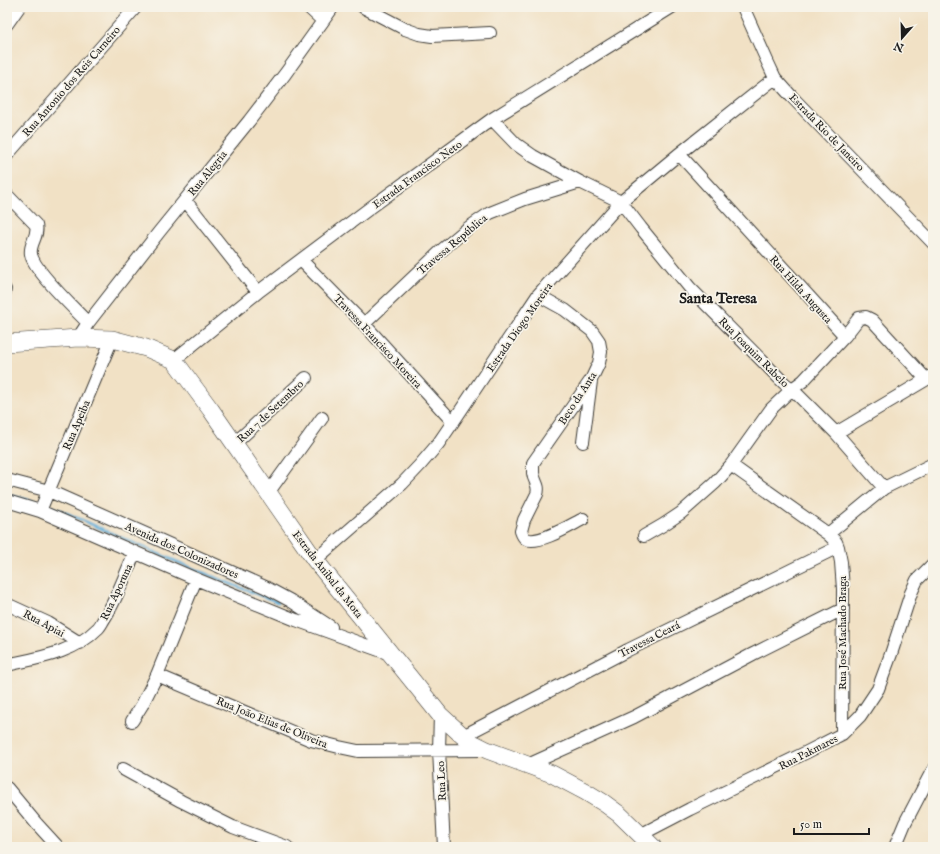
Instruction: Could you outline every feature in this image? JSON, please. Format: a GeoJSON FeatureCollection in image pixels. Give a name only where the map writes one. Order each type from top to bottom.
{"type":"FeatureCollection","features":[{"type":"Feature","properties":{"kind":"street"},"geometry":{"type":"LineString","coordinates":[[7,24],[19,7]]}},
{"type":"Feature","properties":{"kind":"street","name":"Rua Antonio dos Reis Carneiro"},"geometry":{"type":"LineString","coordinates":[[7,155],[136,7]]}},
{"type":"Feature","properties":{"kind":"street"},"geometry":{"type":"LineString","coordinates":[[308,7],[323,21]]}},
{"type":"Feature","properties":{"kind":"street","name":"Rua Alegria"},"geometry":{"type":"LineString","coordinates":[[78,338],[88,323],[184,200],[249,121],[334,7]]}},
{"type":"Feature","properties":{"kind":"street"},"geometry":{"type":"LineString","coordinates":[[363,7],[405,29],[419,34],[432,36],[490,32]]}},
{"type":"Feature","properties":{"kind":"street","name":"Estrada Francisco Neto"},"geometry":{"type":"LineString","coordinates":[[174,360],[258,292],[492,119],[672,7]]}},
{"type":"Feature","properties":{"kind":"street","name":"Estrada Rio de Janeiro"},"geometry":{"type":"LineString","coordinates":[[743,7],[776,78],[792,97],[933,243]]}},
{"type":"Feature","properties":{"kind":"street","name":"Estrada Diogo Moreira"},"geometry":{"type":"LineString","coordinates":[[315,560],[402,484],[438,444],[538,295],[621,202],[679,154],[776,78]]}},
{"type":"Feature","properties":{"kind":"street","name":"Rua Joaquim Rabelo"},"geometry":{"type":"LineString","coordinates":[[492,119],[516,144],[533,156],[580,182],[621,202],[690,288],[784,384],[792,389],[836,433],[884,488]]}},
{"type":"Feature","properties":{"kind":"street","name":"Rua Hilda Augusta"},"geometry":{"type":"LineString","coordinates":[[679,154],[845,336]]}},
{"type":"Feature","properties":{"kind":"street","name":"Travessa República"},"geometry":{"type":"LineString","coordinates":[[364,324],[443,249],[468,228],[490,213],[580,182]]}},
{"type":"Feature","properties":{"kind":"street"},"geometry":{"type":"LineString","coordinates":[[7,195],[36,224],[36,234],[30,252],[32,258],[50,283],[88,323]]}},
{"type":"Feature","properties":{"kind":"street"},"geometry":{"type":"LineString","coordinates":[[184,200],[258,292]]}},
{"type":"Feature","properties":{"kind":"street","name":"Travessa Francisco Moreira"},"geometry":{"type":"LineString","coordinates":[[302,260],[364,324],[453,422]]}},
{"type":"Feature","properties":{"kind":"street","name":"Beco da Anta"},"geometry":{"type":"LineString","coordinates":[[538,295],[565,310],[592,331],[599,341],[601,352],[599,363],[591,380],[534,463],[533,473],[539,490],[522,526],[523,536],[526,539],[543,539],[583,519]]}},
{"type":"Feature","properties":{"kind":"street"},"geometry":{"type":"LineString","coordinates":[[644,536],[680,513],[715,483],[732,465],[771,409],[792,389],[803,381],[845,336],[859,318],[866,317],[872,320],[930,378],[836,433]]}},
{"type":"Feature","properties":{"kind":"street"},"geometry":{"type":"LineString","coordinates":[[7,343],[78,338],[112,339],[146,348],[174,360]]}},
{"type":"Feature","properties":{"kind":"street","name":"Rua Apeiba"},"geometry":{"type":"LineString","coordinates":[[45,501],[112,339]]}},
{"type":"Feature","properties":{"kind":"street","name":"Estrada Anibal da Mota"},"geometry":{"type":"LineString","coordinates":[[174,360],[211,410],[315,560],[440,715],[473,743],[487,750],[552,774],[604,803],[619,814],[653,847]]}},
{"type":"Feature","properties":{"kind":"street","name":"Rua 7 de Setembro"},"geometry":{"type":"LineString","coordinates":[[234,444],[306,378]]}},
{"type":"Feature","properties":{"kind":"street"},"geometry":{"type":"LineString","coordinates":[[583,442],[591,380]]}},
{"type":"Feature","properties":{"kind":"street"},"geometry":{"type":"LineString","coordinates":[[268,493],[322,418]]}},
{"type":"Feature","properties":{"kind":"street"},"geometry":{"type":"LineString","coordinates":[[828,534],[884,488],[933,464]]}},
{"type":"Feature","properties":{"kind":"street","name":"Rua José Machado Braga"},"geometry":{"type":"LineString","coordinates":[[732,465],[828,534],[836,542],[841,562],[843,589],[842,734]]}},
{"type":"Feature","properties":{"kind":"street","name":"Avenida dos Colonizadores"},"geometry":{"type":"LineString","coordinates":[[7,480],[135,552],[156,559],[196,579],[296,620],[390,654]]}},
{"type":"Feature","properties":{"kind":"street","name":"Avenida dos Colonizadores"},"geometry":{"type":"LineString","coordinates":[[7,501],[45,501],[164,544],[265,587],[291,601],[349,639]]}},
{"type":"Feature","properties":{"kind":"street"},"geometry":{"type":"LineString","coordinates":[[156,559],[164,544]]}},
{"type":"Feature","properties":{"kind":"street","name":"Travessa Ceará"},"geometry":{"type":"LineString","coordinates":[[463,736],[628,650],[838,547]]}},
{"type":"Feature","properties":{"kind":"street","name":"Rua Aporuna"},"geometry":{"type":"LineString","coordinates":[[7,665],[60,652],[80,643],[98,629],[111,609],[135,552]]}},
{"type":"Feature","properties":{"kind":"street","name":"Rua Pakmares"},"geometry":{"type":"LineString","coordinates":[[640,835],[842,734],[860,716],[878,689],[911,593],[917,580],[933,564]]}},
{"type":"Feature","properties":{"kind":"street"},"geometry":{"type":"LineString","coordinates":[[132,721],[157,675],[196,579]]}},
{"type":"Feature","properties":{"kind":"street","name":"Rua Apiai"},"geometry":{"type":"LineString","coordinates":[[7,606],[11,606],[48,623],[80,643]]}},
{"type":"Feature","properties":{"kind":"street"},"geometry":{"type":"LineString","coordinates":[[528,765],[634,717],[753,654],[843,609]]}},
{"type":"Feature","properties":{"kind":"street","name":"Rua Joāo Elias de Oliveira"},"geometry":{"type":"LineString","coordinates":[[157,675],[311,740],[338,747],[358,751],[487,750]]}},
{"type":"Feature","properties":{"kind":"street","name":"Rua Leo"},"geometry":{"type":"LineString","coordinates":[[440,715],[444,847]]}},
{"type":"Feature","properties":{"kind":"street"},"geometry":{"type":"LineString","coordinates":[[123,769],[181,802],[226,824],[287,847]]}},
{"type":"Feature","properties":{"kind":"street"},"geometry":{"type":"LineString","coordinates":[[895,847],[905,823],[933,770]]}},
{"type":"Feature","properties":{"kind":"street"},"geometry":{"type":"LineString","coordinates":[[7,788],[58,847]]}},
{"type":"Feature","properties":{"kind":"lane"},"geometry":{"type":"LineString","coordinates":[[7,287],[7,295]]}},
{"type":"Feature","properties":{"kind":"waterway"},"geometry":{"type":"LineString","coordinates":[[7,495],[40,503]]}},
{"type":"Feature","properties":{"kind":"waterway"},"geometry":{"type":"LineString","coordinates":[[45,505],[62,511],[196,570],[278,602]]}},
{"type":"Feature","properties":{"kind":"district","name":"Santa Teresa"},"geometry":{"type":"Point","coordinates":[718,298]}}]}
